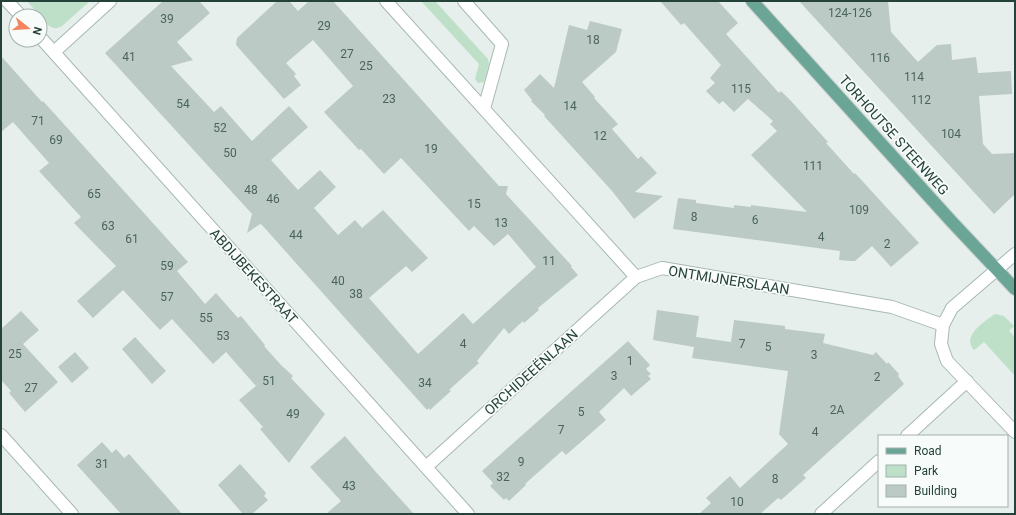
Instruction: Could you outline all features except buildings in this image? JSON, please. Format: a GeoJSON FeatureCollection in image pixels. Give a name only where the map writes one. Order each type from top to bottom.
{"type":"FeatureCollection","features":[{"type":"Feature","properties":{"kind":"main road","name":"TORHOUTSE STEENWEG"},"geometry":{"type":"LineString","coordinates":[[752,1],[952,222],[1015,289]]}},
{"type":"Feature","properties":{"kind":"street"},"geometry":{"type":"LineString","coordinates":[[54,52],[110,1]]}},
{"type":"Feature","properties":{"kind":"street"},"geometry":{"type":"LineString","coordinates":[[386,1],[636,277]]}},
{"type":"Feature","properties":{"kind":"street"},"geometry":{"type":"LineString","coordinates":[[464,1],[502,44],[484,109]]}},
{"type":"Feature","properties":{"kind":"street","name":"ABDIJBEKESTRAAT"},"geometry":{"type":"LineString","coordinates":[[48,46],[468,514]]}},
{"type":"Feature","properties":{"kind":"street"},"geometry":{"type":"LineString","coordinates":[[1015,254],[952,308],[942,325],[941,344],[947,361],[1015,432]]}},
{"type":"Feature","properties":{"kind":"street","name":"ONTMIJNERSLAAN"},"geometry":{"type":"LineString","coordinates":[[636,277],[662,268],[892,307],[942,325]]}},
{"type":"Feature","properties":{"kind":"street","name":"ORCHIDEEËNLAAN"},"geometry":{"type":"LineString","coordinates":[[426,467],[636,277]]}},
{"type":"Feature","properties":{"kind":"street"},"geometry":{"type":"LineString","coordinates":[[908,435],[967,382]]}},
{"type":"Feature","properties":{"kind":"street"},"geometry":{"type":"LineString","coordinates":[[1,435],[72,514]]}},
{"type":"Feature","properties":{"kind":"street"},"geometry":{"type":"LineString","coordinates":[[821,514],[878,462]]}},
{"type":"Feature","properties":{"kind":"green space"},"geometry":{"type":"Polygon","coordinates":[[[27,1],[90,1],[58,28],[48,25],[48,8],[33,8],[27,1]]]}},
{"type":"Feature","properties":{"kind":"green space"},"geometry":{"type":"Polygon","coordinates":[[[421,1],[435,1],[488,59],[489,64],[484,82],[478,83],[475,79],[479,64],[421,1]]]}},
{"type":"Feature","properties":{"kind":"green space"},"geometry":{"type":"Polygon","coordinates":[[[995,314],[1004,316],[1014,326],[1009,331],[1015,337],[1015,376],[984,342],[974,350],[971,345],[970,339],[972,334],[995,314]]]}}]}
